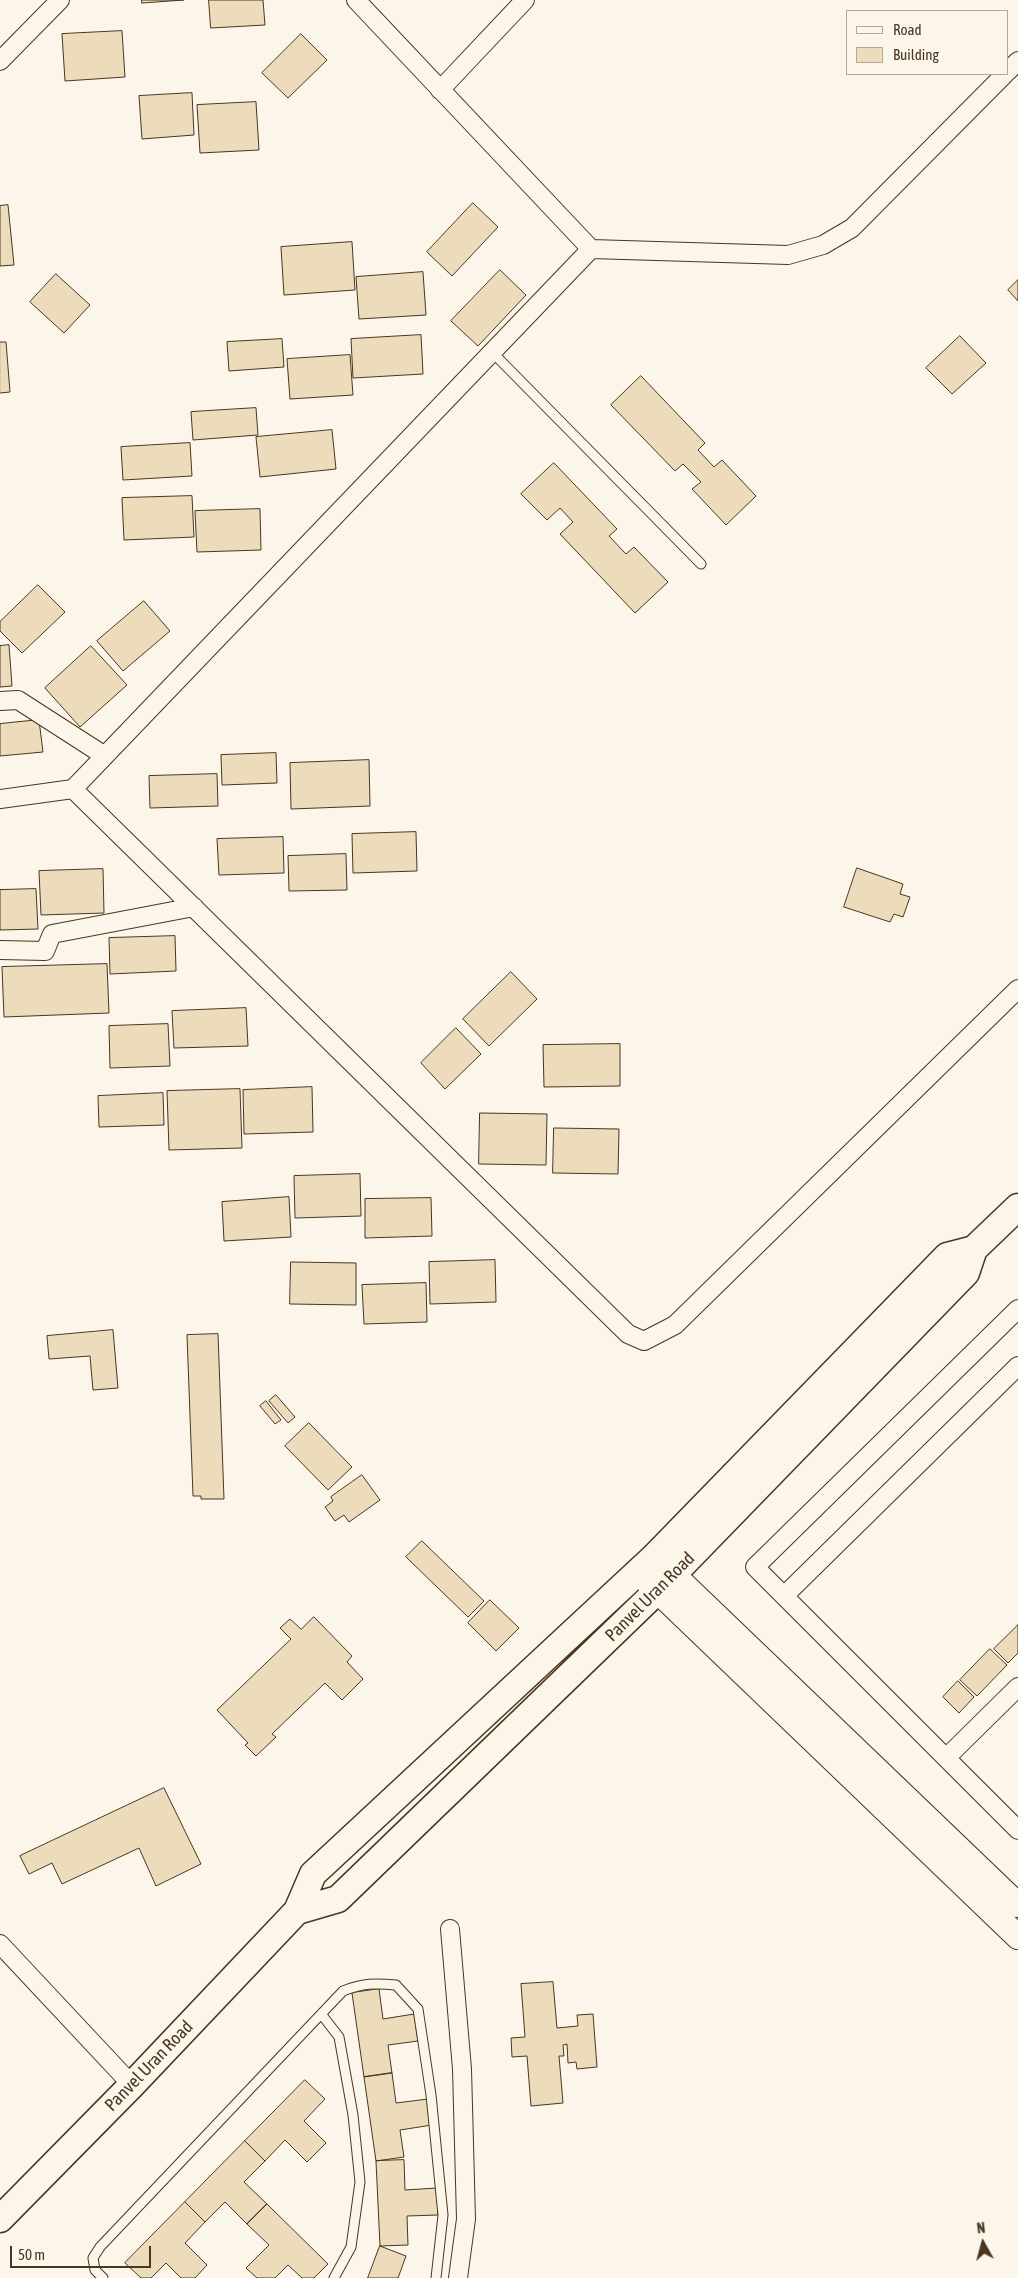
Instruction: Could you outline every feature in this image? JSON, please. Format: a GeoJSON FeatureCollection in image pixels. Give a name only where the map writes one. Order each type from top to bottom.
{"type":"FeatureCollection","features":[{"type":"Feature","properties":{"kind":"main road","name":"Panvel Uran Road"},"geometry":{"type":"LineString","coordinates":[[297,1911],[338,1899],[666,1582],[966,1273],[974,1249],[1018,1207]]}},
{"type":"Feature","properties":{"kind":"main road","name":"Panvel Uran Road"},"geometry":{"type":"LineString","coordinates":[[0,2219],[132,2085],[297,1911],[313,1874],[646,1565],[947,1256],[974,1249]]}},
{"type":"Feature","properties":{"kind":"main road"},"geometry":{"type":"LineString","coordinates":[[646,1565],[666,1582],[924,1831],[1018,1937]]}},
{"type":"Feature","properties":{"kind":"main road"},"geometry":{"type":"LineString","coordinates":[[924,1831],[1018,1905]]}},
{"type":"Feature","properties":{"kind":"street"},"geometry":{"type":"LineString","coordinates":[[0,61],[60,0]]}},
{"type":"Feature","properties":{"kind":"street"},"geometry":{"type":"LineString","coordinates":[[356,0],[591,249],[788,255],[823,245],[852,228],[1004,75]]}},
{"type":"Feature","properties":{"kind":"street"},"geometry":{"type":"LineString","coordinates":[[440,90],[525,0]]}},
{"type":"Feature","properties":{"kind":"street"},"geometry":{"type":"LineString","coordinates":[[1008,71],[1018,60]]}},
{"type":"Feature","properties":{"kind":"street"},"geometry":{"type":"LineString","coordinates":[[0,799],[73,789],[591,249]]}},
{"type":"Feature","properties":{"kind":"street"},"geometry":{"type":"LineString","coordinates":[[0,701],[18,700],[105,756]]}},
{"type":"Feature","properties":{"kind":"street"},"geometry":{"type":"LineString","coordinates":[[73,789],[628,1334],[644,1341],[675,1325],[1018,989]]}},
{"type":"Feature","properties":{"kind":"street"},"geometry":{"type":"LineString","coordinates":[[0,950],[45,951],[52,934],[194,907]]}},
{"type":"Feature","properties":{"kind":"street"},"geometry":{"type":"LineString","coordinates":[[1018,1309],[756,1567],[1018,1830]]}},
{"type":"Feature","properties":{"kind":"street"},"geometry":{"type":"LineString","coordinates":[[784,1596],[1018,1366]]}},
{"type":"Feature","properties":{"kind":"street"},"geometry":{"type":"LineString","coordinates":[[946,1758],[1018,1687]]}},
{"type":"Feature","properties":{"kind":"street"},"geometry":{"type":"LineString","coordinates":[[450,1929],[463,2090],[466,2219],[458,2278]]}},
{"type":"Feature","properties":{"kind":"street"},"geometry":{"type":"LineString","coordinates":[[0,1944],[132,2085]]}},
{"type":"Feature","properties":{"kind":"lane"},"geometry":{"type":"LineString","coordinates":[[492,352],[701,564]]}},
{"type":"Feature","properties":{"kind":"lane"},"geometry":{"type":"LineString","coordinates":[[102,2278],[94,2270],[93,2258],[100,2246],[343,1991],[360,1984],[396,1985],[418,2009],[431,2095],[443,2216],[436,2278]]}},
{"type":"Feature","properties":{"kind":"lane"},"geometry":{"type":"LineString","coordinates":[[322,2015],[339,2037],[353,2115],[360,2182],[351,2247],[334,2278]]}},
{"type":"Feature","properties":{"kind":"building"},"geometry":{"type":"Polygon","coordinates":[[[142,0],[184,0],[142,3],[142,0]]]}},
{"type":"Feature","properties":{"kind":"building"},"geometry":{"type":"Polygon","coordinates":[[[209,0],[263,0],[265,25],[211,28],[209,0]]]}},
{"type":"Feature","properties":{"kind":"building"},"geometry":{"type":"Polygon","coordinates":[[[122,31],[125,77],[65,81],[62,34],[122,31]]]}},
{"type":"Feature","properties":{"kind":"building"},"geometry":{"type":"Polygon","coordinates":[[[301,34],[327,60],[288,98],[262,73],[301,34]]]}},
{"type":"Feature","properties":{"kind":"building"},"geometry":{"type":"Polygon","coordinates":[[[192,93],[194,135],[142,139],[139,96],[192,93]]]}},
{"type":"Feature","properties":{"kind":"building"},"geometry":{"type":"Polygon","coordinates":[[[256,102],[259,150],[200,153],[197,105],[256,102]]]}},
{"type":"Feature","properties":{"kind":"building"},"geometry":{"type":"Polygon","coordinates":[[[473,203],[498,227],[452,276],[427,252],[473,203]]]}},
{"type":"Feature","properties":{"kind":"building"},"geometry":{"type":"Polygon","coordinates":[[[8,205],[14,265],[0,266],[0,206],[8,205]]]}},
{"type":"Feature","properties":{"kind":"building"},"geometry":{"type":"Polygon","coordinates":[[[352,242],[355,290],[284,295],[281,247],[352,242]]]}},
{"type":"Feature","properties":{"kind":"building"},"geometry":{"type":"Polygon","coordinates":[[[500,270],[526,295],[478,346],[451,321],[500,270]]]}},
{"type":"Feature","properties":{"kind":"building"},"geometry":{"type":"Polygon","coordinates":[[[423,272],[426,315],[359,319],[356,277],[423,272]]]}},
{"type":"Feature","properties":{"kind":"building"},"geometry":{"type":"Polygon","coordinates":[[[56,274],[90,305],[64,333],[30,302],[56,274]]]}},
{"type":"Feature","properties":{"kind":"building"},"geometry":{"type":"Polygon","coordinates":[[[1018,280],[1018,301],[1008,290],[1018,280]]]}},
{"type":"Feature","properties":{"kind":"building"},"geometry":{"type":"Polygon","coordinates":[[[421,335],[423,374],[353,378],[351,339],[421,335]]]}},
{"type":"Feature","properties":{"kind":"building"},"geometry":{"type":"Polygon","coordinates":[[[960,336],[986,363],[952,394],[926,368],[960,336]]]}},
{"type":"Feature","properties":{"kind":"building"},"geometry":{"type":"Polygon","coordinates":[[[282,339],[284,367],[229,371],[227,342],[282,339]]]}},
{"type":"Feature","properties":{"kind":"building"},"geometry":{"type":"Polygon","coordinates":[[[0,342],[6,342],[10,392],[0,393],[0,342]]]}},
{"type":"Feature","properties":{"kind":"building"},"geometry":{"type":"Polygon","coordinates":[[[350,355],[353,395],[290,399],[287,359],[350,355]]]}},
{"type":"Feature","properties":{"kind":"building"},"geometry":{"type":"Polygon","coordinates":[[[641,376],[705,443],[698,450],[714,467],[722,460],[756,496],[726,525],[692,489],[701,482],[683,464],[675,471],[611,405],[641,376]]]}},
{"type":"Feature","properties":{"kind":"building"},"geometry":{"type":"Polygon","coordinates":[[[256,408],[258,435],[193,440],[191,412],[256,408]]]}},
{"type":"Feature","properties":{"kind":"building"},"geometry":{"type":"Polygon","coordinates":[[[332,430],[336,469],[260,477],[256,437],[332,430]]]}},
{"type":"Feature","properties":{"kind":"building"},"geometry":{"type":"Polygon","coordinates":[[[190,443],[192,476],[123,480],[121,447],[190,443]]]}},
{"type":"Feature","properties":{"kind":"building"},"geometry":{"type":"Polygon","coordinates":[[[554,463],[617,529],[609,536],[626,554],[634,547],[668,582],[635,613],[560,534],[573,522],[560,508],[547,520],[521,494],[554,463]]]}},
{"type":"Feature","properties":{"kind":"building"},"geometry":{"type":"Polygon","coordinates":[[[192,496],[194,537],[124,540],[122,498],[192,496]]]}},
{"type":"Feature","properties":{"kind":"building"},"geometry":{"type":"Polygon","coordinates":[[[260,509],[261,550],[197,552],[195,511],[260,509]]]}},
{"type":"Feature","properties":{"kind":"building"},"geometry":{"type":"Polygon","coordinates":[[[38,585],[65,612],[22,653],[0,631],[0,622],[38,585]]]}},
{"type":"Feature","properties":{"kind":"building"},"geometry":{"type":"Polygon","coordinates":[[[144,601],[170,631],[123,671],[97,641],[144,601]]]}},
{"type":"Feature","properties":{"kind":"building"},"geometry":{"type":"Polygon","coordinates":[[[9,645],[12,686],[0,687],[0,646],[9,645]]]}},
{"type":"Feature","properties":{"kind":"building"},"geometry":{"type":"Polygon","coordinates":[[[91,646],[127,685],[80,727],[45,688],[91,646]]]}},
{"type":"Feature","properties":{"kind":"building"},"geometry":{"type":"Polygon","coordinates":[[[39,720],[43,752],[0,756],[0,724],[39,720]]]}},
{"type":"Feature","properties":{"kind":"building"},"geometry":{"type":"Polygon","coordinates":[[[276,753],[277,783],[222,785],[221,755],[276,753]]]}},
{"type":"Feature","properties":{"kind":"building"},"geometry":{"type":"Polygon","coordinates":[[[369,760],[370,806],[291,809],[290,763],[369,760]]]}},
{"type":"Feature","properties":{"kind":"building"},"geometry":{"type":"Polygon","coordinates":[[[217,774],[218,806],[150,808],[149,776],[217,774]]]}},
{"type":"Feature","properties":{"kind":"building"},"geometry":{"type":"Polygon","coordinates":[[[416,832],[417,871],[353,873],[352,834],[416,832]]]}},
{"type":"Feature","properties":{"kind":"building"},"geometry":{"type":"Polygon","coordinates":[[[283,837],[284,873],[219,875],[217,839],[283,837]]]}},
{"type":"Feature","properties":{"kind":"building"},"geometry":{"type":"Polygon","coordinates":[[[346,854],[347,890],[289,891],[288,856],[346,854]]]}},
{"type":"Feature","properties":{"kind":"building"},"geometry":{"type":"Polygon","coordinates":[[[857,868],[903,884],[900,894],[910,897],[903,917],[894,914],[890,922],[844,907],[857,868]]]}},
{"type":"Feature","properties":{"kind":"building"},"geometry":{"type":"Polygon","coordinates":[[[103,869],[104,913],[41,915],[39,871],[103,869]]]}},
{"type":"Feature","properties":{"kind":"building"},"geometry":{"type":"Polygon","coordinates":[[[36,889],[38,929],[0,930],[0,890],[36,889]]]}},
{"type":"Feature","properties":{"kind":"building"},"geometry":{"type":"Polygon","coordinates":[[[175,936],[176,971],[110,974],[109,938],[175,936]]]}},
{"type":"Feature","properties":{"kind":"building"},"geometry":{"type":"Polygon","coordinates":[[[107,964],[109,1013],[4,1017],[2,967],[107,964]]]}},
{"type":"Feature","properties":{"kind":"building"},"geometry":{"type":"Polygon","coordinates":[[[511,972],[537,999],[489,1046],[463,1019],[511,972]]]}},
{"type":"Feature","properties":{"kind":"building"},"geometry":{"type":"Polygon","coordinates":[[[246,1008],[248,1046],[174,1048],[172,1011],[246,1008]]]}},
{"type":"Feature","properties":{"kind":"building"},"geometry":{"type":"Polygon","coordinates":[[[168,1024],[170,1066],[110,1068],[109,1026],[168,1024]]]}},
{"type":"Feature","properties":{"kind":"building"},"geometry":{"type":"Polygon","coordinates":[[[456,1028],[481,1054],[445,1089],[421,1063],[456,1028]]]}},
{"type":"Feature","properties":{"kind":"building"},"geometry":{"type":"Polygon","coordinates":[[[620,1044],[620,1086],[544,1087],[543,1045],[620,1044]]]}},
{"type":"Feature","properties":{"kind":"building"},"geometry":{"type":"Polygon","coordinates":[[[312,1087],[313,1132],[244,1134],[243,1090],[312,1087]]]}},
{"type":"Feature","properties":{"kind":"building"},"geometry":{"type":"Polygon","coordinates":[[[240,1089],[242,1148],[169,1150],[167,1091],[240,1089]]]}},
{"type":"Feature","properties":{"kind":"building"},"geometry":{"type":"Polygon","coordinates":[[[163,1093],[164,1125],[99,1127],[98,1096],[163,1093]]]}},
{"type":"Feature","properties":{"kind":"building"},"geometry":{"type":"Polygon","coordinates":[[[480,1113],[547,1114],[546,1165],[479,1164],[480,1113]]]}},
{"type":"Feature","properties":{"kind":"building"},"geometry":{"type":"Polygon","coordinates":[[[554,1128],[619,1129],[618,1174],[553,1173],[554,1128]]]}},
{"type":"Feature","properties":{"kind":"building"},"geometry":{"type":"Polygon","coordinates":[[[360,1174],[361,1216],[295,1218],[294,1176],[360,1174]]]}},
{"type":"Feature","properties":{"kind":"building"},"geometry":{"type":"Polygon","coordinates":[[[289,1197],[291,1237],[224,1241],[222,1202],[289,1197]]]}},
{"type":"Feature","properties":{"kind":"building"},"geometry":{"type":"Polygon","coordinates":[[[431,1198],[432,1236],[365,1238],[365,1199],[431,1198]]]}},
{"type":"Feature","properties":{"kind":"building"},"geometry":{"type":"Polygon","coordinates":[[[495,1260],[496,1302],[430,1304],[429,1262],[495,1260]]]}},
{"type":"Feature","properties":{"kind":"building"},"geometry":{"type":"Polygon","coordinates":[[[291,1262],[356,1263],[356,1305],[290,1304],[291,1262]]]}},
{"type":"Feature","properties":{"kind":"building"},"geometry":{"type":"Polygon","coordinates":[[[426,1283],[427,1322],[364,1324],[362,1285],[426,1283]]]}},
{"type":"Feature","properties":{"kind":"building"},"geometry":{"type":"Polygon","coordinates":[[[113,1330],[118,1388],[93,1390],[90,1356],[49,1359],[47,1336],[113,1330]]]}},
{"type":"Feature","properties":{"kind":"building"},"geometry":{"type":"Polygon","coordinates":[[[218,1334],[224,1499],[201,1499],[201,1496],[193,1496],[187,1335],[218,1334]]]}},
{"type":"Feature","properties":{"kind":"building"},"geometry":{"type":"Polygon","coordinates":[[[276,1395],[295,1417],[288,1423],[269,1401],[276,1395]]]}},
{"type":"Feature","properties":{"kind":"building"},"geometry":{"type":"Polygon","coordinates":[[[266,1401],[281,1420],[275,1424],[260,1406],[266,1401]]]}},
{"type":"Feature","properties":{"kind":"building"},"geometry":{"type":"Polygon","coordinates":[[[309,1423],[352,1467],[328,1490],[285,1446],[309,1423]]]}},
{"type":"Feature","properties":{"kind":"building"},"geometry":{"type":"Polygon","coordinates":[[[362,1475],[380,1500],[349,1522],[344,1515],[335,1521],[325,1507],[333,1501],[331,1497],[362,1475]]]}},
{"type":"Feature","properties":{"kind":"building"},"geometry":{"type":"Polygon","coordinates":[[[422,1541],[484,1601],[468,1617],[406,1557],[422,1541]]]}},
{"type":"Feature","properties":{"kind":"building"},"geometry":{"type":"Polygon","coordinates":[[[490,1600],[519,1628],[496,1651],[468,1623],[490,1600]]]}},
{"type":"Feature","properties":{"kind":"building"},"geometry":{"type":"Polygon","coordinates":[[[314,1617],[352,1656],[347,1662],[363,1679],[342,1700],[325,1683],[272,1734],[276,1737],[256,1756],[245,1745],[248,1743],[217,1710],[291,1639],[280,1628],[290,1619],[301,1629],[314,1617]]]}},
{"type":"Feature","properties":{"kind":"building"},"geometry":{"type":"Polygon","coordinates":[[[1018,1625],[1018,1653],[1008,1663],[994,1649],[1018,1625]]]}},
{"type":"Feature","properties":{"kind":"building"},"geometry":{"type":"Polygon","coordinates":[[[990,1649],[1007,1665],[977,1696],[960,1680],[990,1649]]]}},
{"type":"Feature","properties":{"kind":"building"},"geometry":{"type":"Polygon","coordinates":[[[958,1681],[974,1697],[959,1713],[943,1697],[958,1681]]]}},
{"type":"Feature","properties":{"kind":"building"},"geometry":{"type":"Polygon","coordinates":[[[164,1788],[201,1864],[156,1886],[139,1848],[62,1884],[52,1863],[29,1874],[20,1856],[164,1788]]]}},
{"type":"Feature","properties":{"kind":"building"},"geometry":{"type":"Polygon","coordinates":[[[553,1982],[557,2028],[578,2026],[577,2015],[593,2014],[597,2067],[577,2069],[576,2062],[568,2063],[567,2044],[563,2045],[564,2056],[559,2056],[563,2103],[531,2106],[527,2056],[512,2057],[511,2038],[525,2037],[521,1984],[553,1982]]]}},
{"type":"Feature","properties":{"kind":"building"},"geometry":{"type":"Polygon","coordinates":[[[379,1989],[383,2019],[414,2014],[418,2041],[388,2045],[392,2073],[364,2077],[352,1993],[379,1989]]]}},
{"type":"Feature","properties":{"kind":"building"},"geometry":{"type":"Polygon","coordinates":[[[392,2073],[396,2103],[428,2099],[432,2125],[400,2130],[404,2157],[376,2161],[364,2077],[392,2073]]]}},
{"type":"Feature","properties":{"kind":"building"},"geometry":{"type":"Polygon","coordinates":[[[305,2080],[325,2099],[304,2121],[326,2143],[307,2162],[285,2140],[265,2161],[245,2141],[305,2080]]]}},
{"type":"Feature","properties":{"kind":"building"},"geometry":{"type":"Polygon","coordinates":[[[245,2141],[265,2161],[244,2182],[267,2204],[247,2224],[225,2202],[205,2222],[185,2202],[245,2141]]]}},
{"type":"Feature","properties":{"kind":"building"},"geometry":{"type":"Polygon","coordinates":[[[404,2160],[405,2190],[437,2188],[438,2215],[407,2216],[408,2245],[380,2246],[376,2161],[404,2160]]]}},
{"type":"Feature","properties":{"kind":"building"},"geometry":{"type":"Polygon","coordinates":[[[185,2202],[205,2222],[185,2243],[207,2265],[195,2278],[181,2278],[166,2263],[151,2278],[141,2278],[125,2263],[185,2202]]]}},
{"type":"Feature","properties":{"kind":"building"},"geometry":{"type":"Polygon","coordinates":[[[267,2204],[328,2264],[314,2278],[302,2278],[288,2265],[275,2278],[257,2278],[246,2268],[269,2245],[247,2224],[267,2204]]]}},
{"type":"Feature","properties":{"kind":"building"},"geometry":{"type":"Polygon","coordinates":[[[380,2246],[406,2256],[398,2278],[368,2278],[380,2246]]]}}]}
